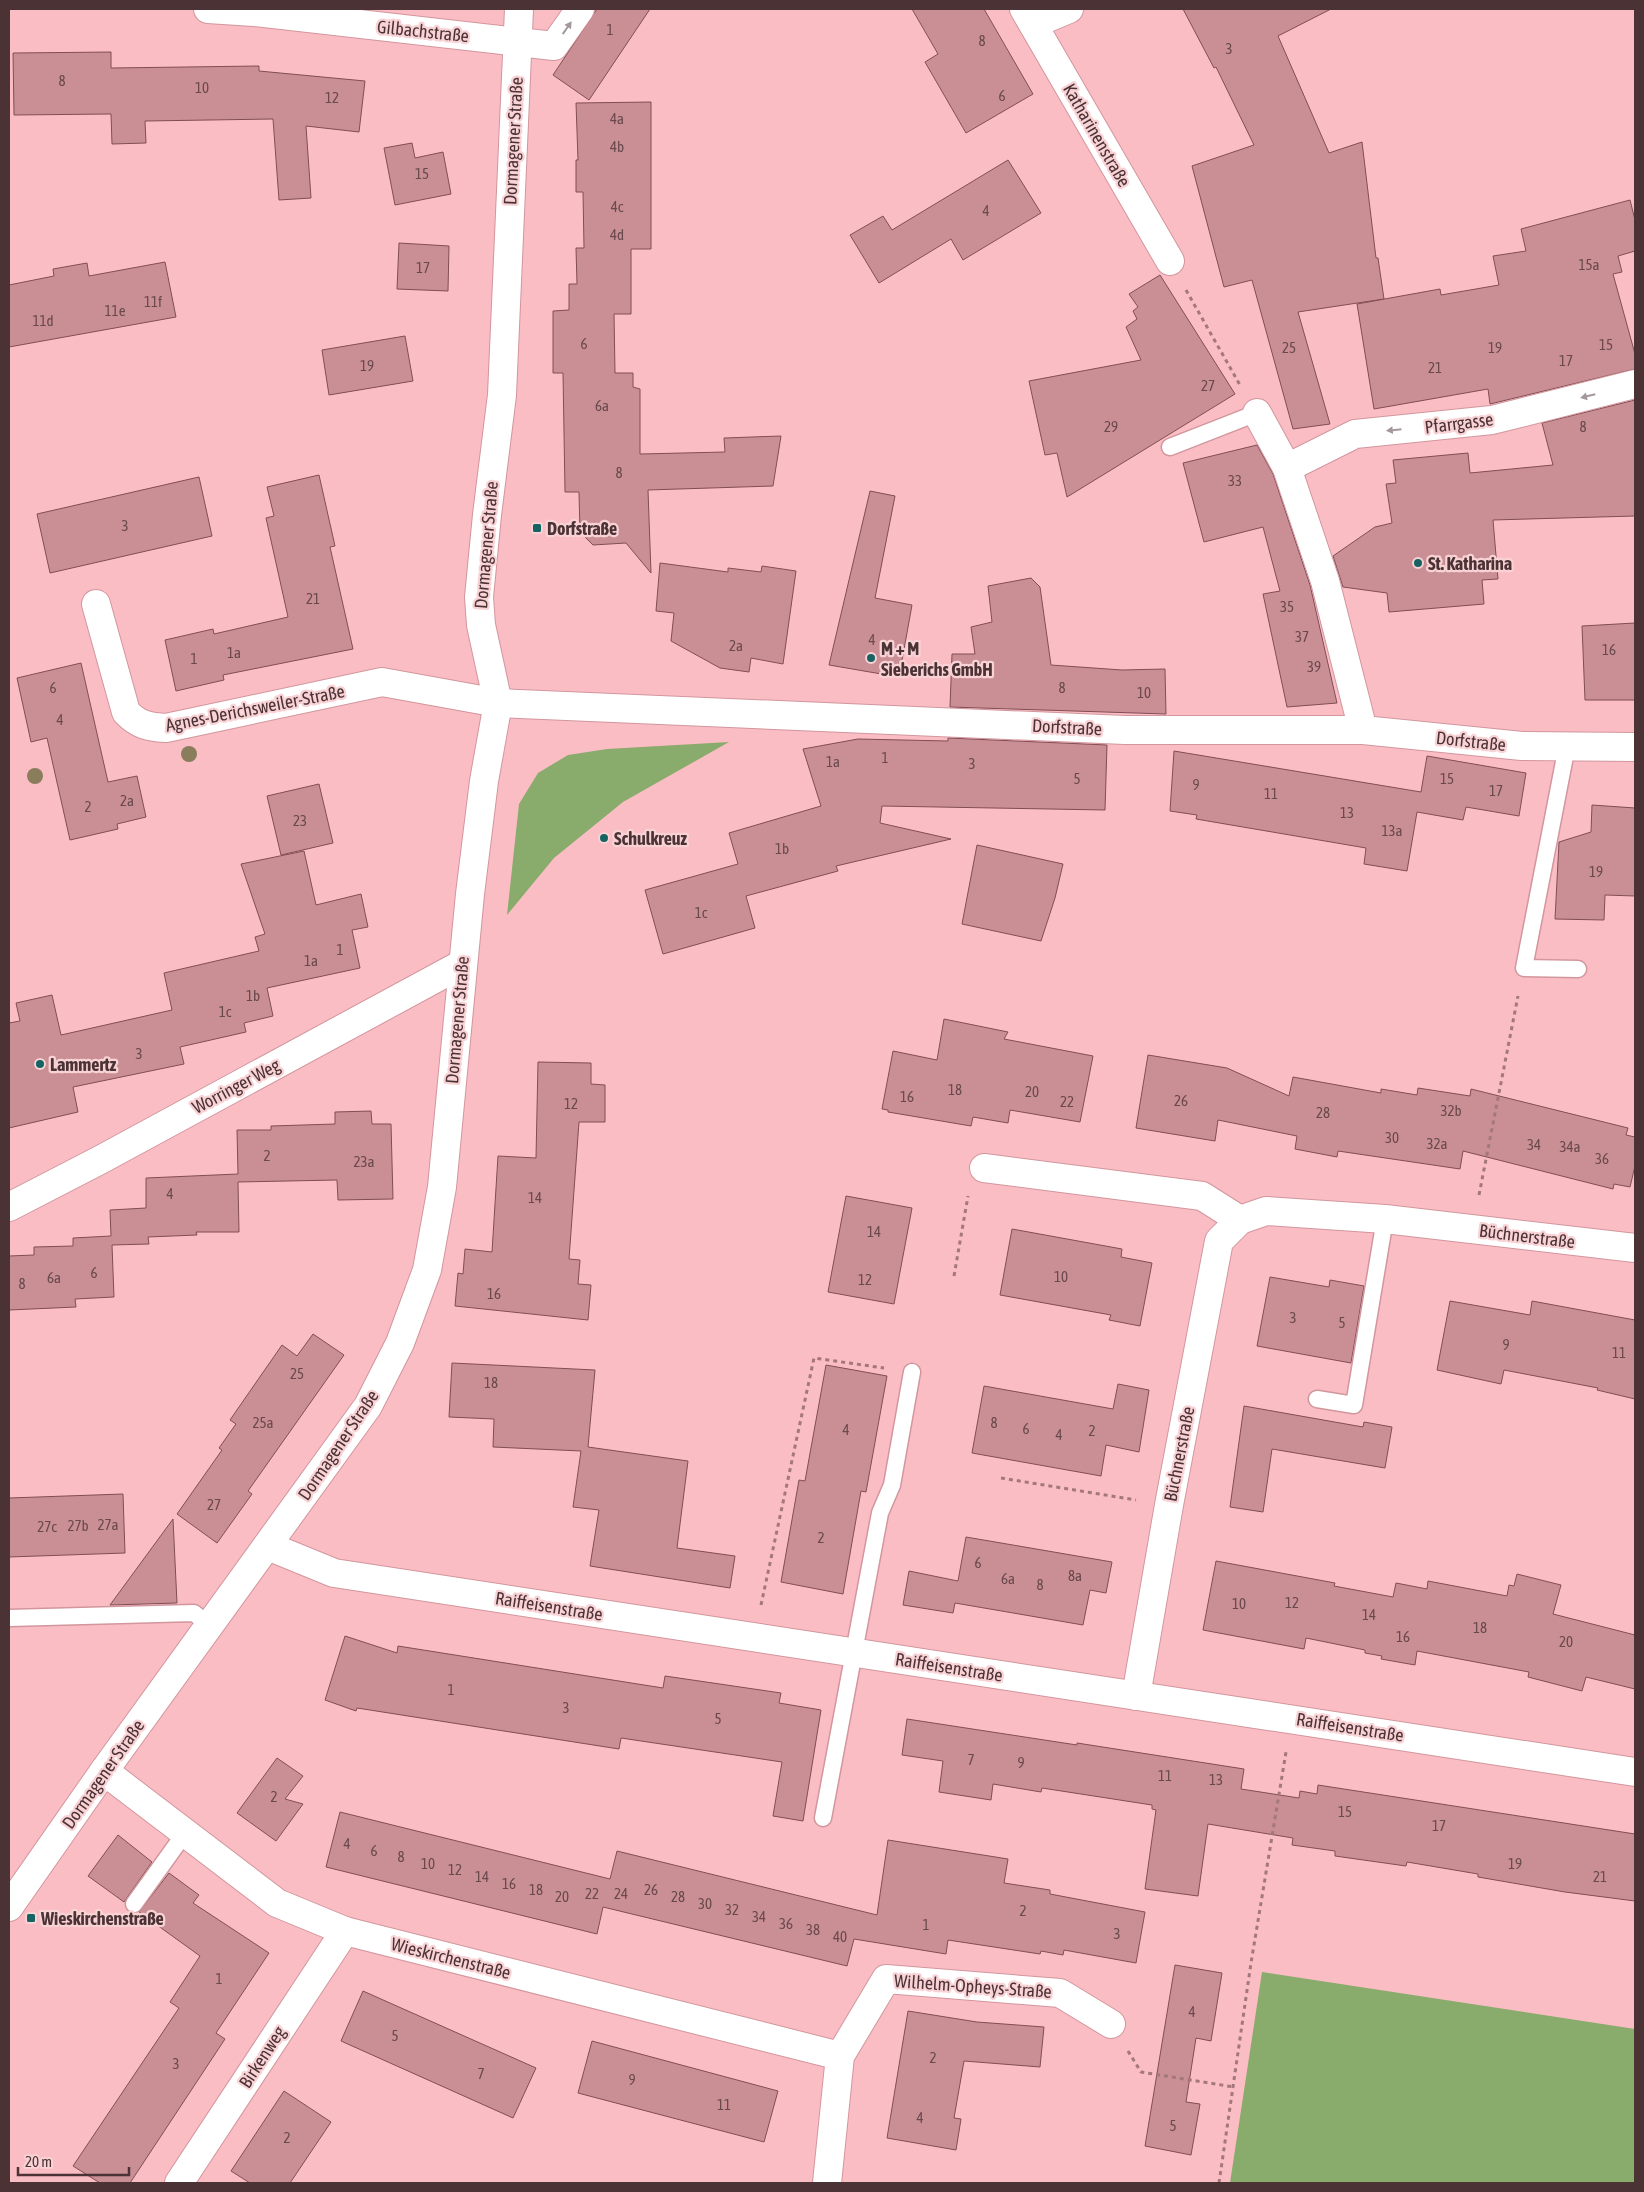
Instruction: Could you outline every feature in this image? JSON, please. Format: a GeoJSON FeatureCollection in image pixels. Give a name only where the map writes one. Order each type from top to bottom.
{"type":"FeatureCollection","features":[{"type":"Feature","properties":{"kind":"street","name":"Gilbachstraße"},"geometry":{"type":"LineString","coordinates":[[208,9],[254,12],[554,46],[580,9]]}},
{"type":"Feature","properties":{"kind":"street","name":"Dormagener Straße"},"geometry":{"type":"LineString","coordinates":[[9,1907],[104,1771],[368,1406],[400,1343],[427,1270],[442,1187],[462,964],[484,781],[498,703],[481,624],[479,597],[502,395],[519,9]]}},
{"type":"Feature","properties":{"kind":"street"},"geometry":{"type":"LineString","coordinates":[[1028,17],[1069,9]]}},
{"type":"Feature","properties":{"kind":"street","name":"Katharinenstraße"},"geometry":{"type":"LineString","coordinates":[[1028,17],[1170,261]]}},
{"type":"Feature","properties":{"kind":"street","name":"Pfarrgasse"},"geometry":{"type":"LineString","coordinates":[[1287,468],[1355,434],[1492,420],[1635,384]]}},
{"type":"Feature","properties":{"kind":"street"},"geometry":{"type":"LineString","coordinates":[[1257,413],[1287,468],[1325,581],[1362,730]]}},
{"type":"Feature","properties":{"kind":"street","name":"Agnes-Derichsweiler-Straße"},"geometry":{"type":"LineString","coordinates":[[96,604],[126,712],[134,721],[148,727],[166,728],[382,682],[498,703]]}},
{"type":"Feature","properties":{"kind":"street","name":"Dorfstraße"},"geometry":{"type":"LineString","coordinates":[[498,703],[1125,730],[1362,730],[1522,746],[1635,747]]}},
{"type":"Feature","properties":{"kind":"street","name":"Worringer Weg"},"geometry":{"type":"LineString","coordinates":[[9,1207],[100,1160],[462,964]]}},
{"type":"Feature","properties":{"kind":"street"},"geometry":{"type":"LineString","coordinates":[[984,1168],[1202,1196],[1240,1220]]}},
{"type":"Feature","properties":{"kind":"street","name":"Büchnerstraße"},"geometry":{"type":"LineString","coordinates":[[1136,1696],[1169,1506],[1219,1240],[1240,1220],[1266,1211],[1385,1219],[1635,1248]]}},
{"type":"Feature","properties":{"kind":"street","name":"Raiffeisenstraße"},"geometry":{"type":"LineString","coordinates":[[268,1546],[334,1573],[1635,1772]]}},
{"type":"Feature","properties":{"kind":"street","name":"Wieskirchenstraße"},"geometry":{"type":"LineString","coordinates":[[104,1771],[277,1903],[345,1930],[840,2056]]}},
{"type":"Feature","properties":{"kind":"street","name":"Birkenweg"},"geometry":{"type":"LineString","coordinates":[[179,2183],[345,1930]]}},
{"type":"Feature","properties":{"kind":"street","name":"Wilhelm-Opheys-Straße"},"geometry":{"type":"LineString","coordinates":[[840,2056],[886,1979],[1060,1993],[1111,2024]]}},
{"type":"Feature","properties":{"kind":"street"},"geometry":{"type":"LineString","coordinates":[[827,2183],[840,2056]]}},
{"type":"Feature","properties":{"kind":"lane"},"geometry":{"type":"LineString","coordinates":[[1170,447],[1257,413]]}},
{"type":"Feature","properties":{"kind":"lane"},"geometry":{"type":"LineString","coordinates":[[1567,746],[1524,968],[1578,969]]}},
{"type":"Feature","properties":{"kind":"lane"},"geometry":{"type":"LineString","coordinates":[[1317,1399],[1354,1405],[1385,1219]]}},
{"type":"Feature","properties":{"kind":"lane"},"geometry":{"type":"LineString","coordinates":[[823,1818],[880,1513],[892,1485],[912,1372]]}},
{"type":"Feature","properties":{"kind":"lane"},"geometry":{"type":"LineString","coordinates":[[9,1618],[194,1613],[210,1626]]}},
{"type":"Feature","properties":{"kind":"lane"},"geometry":{"type":"LineString","coordinates":[[134,1904],[185,1833]]}},
{"type":"Feature","properties":{"kind":"path"},"geometry":{"type":"LineString","coordinates":[[1170,261],[1257,413]]}},
{"type":"Feature","properties":{"kind":"path"},"geometry":{"type":"LineString","coordinates":[[1472,1229],[1524,968]]}},
{"type":"Feature","properties":{"kind":"path"},"geometry":{"type":"LineString","coordinates":[[954,1276],[971,1176],[984,1168]]}},
{"type":"Feature","properties":{"kind":"path"},"geometry":{"type":"LineString","coordinates":[[755,1637],[814,1358],[912,1372]]}},
{"type":"Feature","properties":{"kind":"path"},"geometry":{"type":"LineString","coordinates":[[1001,1478],[1169,1506]]}},
{"type":"Feature","properties":{"kind":"path"},"geometry":{"type":"LineString","coordinates":[[1219,2183],[1250,1963],[1291,1718]]}},
{"type":"Feature","properties":{"kind":"path"},"geometry":{"type":"LineString","coordinates":[[1111,2024],[1141,2072],[1234,2087]]}},
{"type":"Feature","properties":{"kind":"green space"},"geometry":{"type":"Polygon","coordinates":[[[729,742],[623,802],[554,858],[507,915],[519,804],[538,773],[568,755],[607,749],[729,742]]]}},
{"type":"Feature","properties":{"kind":"green space"},"geometry":{"type":"Polygon","coordinates":[[[1262,1972],[1635,2029],[1635,2183],[1230,2183],[1262,1972]]]}},
{"type":"Feature","properties":{"kind":"building"},"geometry":{"type":"Polygon","coordinates":[[[597,9],[650,9],[589,100],[553,75],[597,9]]]}},
{"type":"Feature","properties":{"kind":"building"},"geometry":{"type":"Polygon","coordinates":[[[912,9],[984,9],[1033,94],[966,133],[925,62],[938,54],[912,9]]]}},
{"type":"Feature","properties":{"kind":"building"},"geometry":{"type":"Polygon","coordinates":[[[1183,9],[1331,9],[1278,36],[1329,153],[1362,142],[1376,258],[1378,258],[1384,299],[1298,312],[1330,424],[1293,429],[1252,280],[1224,287],[1192,166],[1254,145],[1216,67],[1214,68],[1183,9]]]}},
{"type":"Feature","properties":{"kind":"building"},"geometry":{"type":"Polygon","coordinates":[[[111,52],[111,68],[259,66],[259,71],[365,81],[359,132],[306,126],[311,198],[279,200],[273,119],[145,121],[146,143],[112,144],[111,114],[14,115],[13,53],[111,52]]]}},
{"type":"Feature","properties":{"kind":"building"},"geometry":{"type":"Polygon","coordinates":[[[651,102],[651,249],[631,249],[631,314],[614,314],[615,373],[633,373],[633,387],[640,389],[640,454],[725,452],[724,438],[781,436],[773,486],[648,490],[651,573],[626,543],[593,545],[580,532],[579,492],[565,492],[563,373],[553,373],[553,311],[569,310],[569,284],[577,284],[576,248],[584,248],[583,192],[576,192],[576,160],[578,160],[576,103],[651,102]]]}},
{"type":"Feature","properties":{"kind":"building"},"geometry":{"type":"Polygon","coordinates":[[[412,143],[415,158],[443,152],[451,194],[395,205],[384,148],[412,143]]]}},
{"type":"Feature","properties":{"kind":"building"},"geometry":{"type":"Polygon","coordinates":[[[1008,160],[1041,213],[963,260],[951,239],[879,283],[850,235],[883,216],[892,230],[1008,160]]]}},
{"type":"Feature","properties":{"kind":"building"},"geometry":{"type":"Polygon","coordinates":[[[1630,200],[1635,220],[1635,251],[1618,256],[1622,272],[1613,274],[1635,354],[1635,369],[1490,404],[1488,389],[1374,409],[1357,304],[1440,289],[1441,295],[1499,285],[1493,256],[1526,251],[1521,229],[1630,200]]]}},
{"type":"Feature","properties":{"kind":"building"},"geometry":{"type":"Polygon","coordinates":[[[399,243],[449,246],[448,291],[397,289],[399,243]]]}},
{"type":"Feature","properties":{"kind":"building"},"geometry":{"type":"Polygon","coordinates":[[[165,262],[176,317],[9,347],[9,285],[54,276],[53,269],[87,263],[89,276],[165,262]]]}},
{"type":"Feature","properties":{"kind":"building"},"geometry":{"type":"Polygon","coordinates":[[[1160,275],[1235,394],[1067,497],[1057,453],[1045,455],[1029,381],[1141,360],[1126,327],[1137,319],[1133,311],[1138,307],[1129,294],[1160,275]]]}},
{"type":"Feature","properties":{"kind":"building"},"geometry":{"type":"Polygon","coordinates":[[[405,336],[413,381],[329,395],[322,350],[405,336]]]}},
{"type":"Feature","properties":{"kind":"building"},"geometry":{"type":"Polygon","coordinates":[[[1635,400],[1635,516],[1493,520],[1498,579],[1482,580],[1484,604],[1389,612],[1387,593],[1343,587],[1333,556],[1375,527],[1392,523],[1386,484],[1396,483],[1393,460],[1468,453],[1470,473],[1553,465],[1542,423],[1635,400]]]}},
{"type":"Feature","properties":{"kind":"building"},"geometry":{"type":"Polygon","coordinates":[[[1257,445],[1273,474],[1310,585],[1337,703],[1287,707],[1263,594],[1280,591],[1263,527],[1204,542],[1183,463],[1257,445]]]}},
{"type":"Feature","properties":{"kind":"building"},"geometry":{"type":"Polygon","coordinates":[[[319,475],[335,546],[330,547],[353,649],[223,675],[224,680],[176,691],[165,640],[213,629],[214,634],[288,617],[266,518],[274,516],[267,487],[319,475]]]}},
{"type":"Feature","properties":{"kind":"building"},"geometry":{"type":"Polygon","coordinates":[[[199,477],[212,536],[50,573],[37,514],[199,477]]]}},
{"type":"Feature","properties":{"kind":"building"},"geometry":{"type":"Polygon","coordinates":[[[870,491],[895,496],[875,598],[912,605],[899,677],[829,665],[870,491]]]}},
{"type":"Feature","properties":{"kind":"building"},"geometry":{"type":"Polygon","coordinates":[[[660,563],[728,572],[728,568],[761,572],[762,566],[796,571],[783,664],[751,658],[749,672],[720,668],[671,641],[674,613],[656,611],[660,563]]]}},
{"type":"Feature","properties":{"kind":"building"},"geometry":{"type":"Polygon","coordinates":[[[1031,578],[1040,587],[1051,665],[1122,670],[1165,669],[1166,714],[950,707],[952,654],[975,654],[971,627],[992,622],[988,586],[1031,578]]]}},
{"type":"Feature","properties":{"kind":"building"},"geometry":{"type":"Polygon","coordinates":[[[1635,623],[1635,700],[1585,700],[1582,626],[1635,623]]]}},
{"type":"Feature","properties":{"kind":"building"},"geometry":{"type":"Polygon","coordinates":[[[81,663],[108,782],[137,776],[146,817],[117,824],[118,829],[70,840],[47,738],[31,742],[17,678],[81,663]]]}},
{"type":"Feature","properties":{"kind":"building"},"geometry":{"type":"Polygon","coordinates":[[[948,738],[1107,745],[1105,810],[882,806],[880,823],[951,839],[836,866],[838,871],[746,896],[755,928],[663,954],[645,890],[738,864],[729,833],[821,806],[803,749],[858,739],[948,741],[948,738]]]}},
{"type":"Feature","properties":{"kind":"building"},"geometry":{"type":"Polygon","coordinates":[[[1174,751],[1421,792],[1427,756],[1526,773],[1519,816],[1466,807],[1463,820],[1417,812],[1407,871],[1364,864],[1366,848],[1196,819],[1197,815],[1170,811],[1174,751]]]}},
{"type":"Feature","properties":{"kind":"building"},"geometry":{"type":"Polygon","coordinates":[[[319,784],[333,843],[281,855],[267,796],[319,784]]]}},
{"type":"Feature","properties":{"kind":"building"},"geometry":{"type":"Polygon","coordinates":[[[1592,805],[1635,808],[1635,896],[1605,895],[1604,920],[1555,919],[1559,842],[1591,832],[1592,805]]]}},
{"type":"Feature","properties":{"kind":"building"},"geometry":{"type":"Polygon","coordinates":[[[977,845],[1063,864],[1055,898],[1041,941],[962,924],[977,845]]]}},
{"type":"Feature","properties":{"kind":"building"},"geometry":{"type":"Polygon","coordinates":[[[304,851],[316,905],[361,894],[368,927],[352,930],[360,968],[267,988],[273,1016],[244,1023],[246,1032],[180,1047],[184,1064],[73,1087],[78,1112],[9,1128],[9,1023],[20,1021],[16,1003],[52,995],[61,1035],[172,1010],[164,973],[259,951],[255,937],[265,934],[241,864],[304,851]]]}},
{"type":"Feature","properties":{"kind":"building"},"geometry":{"type":"Polygon","coordinates":[[[944,1019],[1008,1032],[1004,1039],[1093,1056],[1080,1122],[1010,1110],[1008,1123],[973,1117],[971,1126],[888,1112],[888,1110],[882,1109],[893,1051],[937,1060],[944,1019]]]}},
{"type":"Feature","properties":{"kind":"building"},"geometry":{"type":"Polygon","coordinates":[[[1148,1055],[1227,1068],[1289,1096],[1293,1077],[1381,1093],[1381,1089],[1417,1095],[1418,1088],[1470,1096],[1471,1089],[1628,1128],[1626,1135],[1635,1137],[1635,1166],[1630,1187],[1614,1184],[1613,1189],[1463,1151],[1460,1169],[1338,1151],[1337,1157],[1295,1149],[1297,1136],[1218,1120],[1215,1141],[1136,1128],[1148,1055]]]}},
{"type":"Feature","properties":{"kind":"building"},"geometry":{"type":"Polygon","coordinates":[[[538,1062],[591,1063],[591,1084],[605,1085],[605,1122],[579,1122],[569,1259],[580,1260],[578,1284],[591,1285],[588,1320],[455,1306],[458,1273],[463,1274],[465,1249],[492,1252],[498,1156],[536,1158],[538,1062]]]}},
{"type":"Feature","properties":{"kind":"building"},"geometry":{"type":"Polygon","coordinates":[[[371,1111],[372,1124],[391,1124],[393,1199],[338,1200],[337,1180],[238,1182],[239,1232],[196,1232],[197,1235],[148,1237],[149,1244],[112,1245],[114,1297],[75,1299],[76,1307],[9,1310],[9,1256],[34,1255],[34,1247],[73,1246],[73,1238],[111,1236],[110,1210],[146,1208],[146,1178],[238,1174],[237,1130],[271,1130],[271,1126],[335,1124],[335,1112],[371,1111]]]}},
{"type":"Feature","properties":{"kind":"building"},"geometry":{"type":"Polygon","coordinates":[[[846,1196],[912,1208],[894,1304],[828,1292],[846,1196]]]}},
{"type":"Feature","properties":{"kind":"building"},"geometry":{"type":"Polygon","coordinates":[[[1012,1229],[1122,1249],[1121,1257],[1152,1263],[1140,1326],[1109,1320],[1111,1315],[1000,1295],[1012,1229]]]}},
{"type":"Feature","properties":{"kind":"building"},"geometry":{"type":"Polygon","coordinates":[[[1270,1277],[1329,1287],[1330,1280],[1364,1286],[1351,1363],[1257,1346],[1270,1277]]]}},
{"type":"Feature","properties":{"kind":"building"},"geometry":{"type":"Polygon","coordinates":[[[1450,1301],[1530,1315],[1532,1301],[1635,1320],[1635,1399],[1597,1390],[1598,1388],[1504,1370],[1501,1384],[1437,1370],[1450,1301]]]}},
{"type":"Feature","properties":{"kind":"building"},"geometry":{"type":"Polygon","coordinates":[[[313,1334],[344,1355],[248,1491],[252,1494],[217,1543],[177,1514],[222,1450],[219,1448],[236,1424],[230,1420],[282,1345],[297,1356],[313,1334]]]}},
{"type":"Feature","properties":{"kind":"building"},"geometry":{"type":"Polygon","coordinates":[[[452,1363],[595,1370],[588,1447],[688,1461],[677,1548],[735,1556],[730,1588],[590,1566],[599,1510],[573,1507],[581,1451],[493,1447],[494,1419],[449,1417],[452,1363]]]}},
{"type":"Feature","properties":{"kind":"building"},"geometry":{"type":"Polygon","coordinates":[[[826,1365],[887,1376],[866,1492],[861,1491],[843,1594],[781,1582],[799,1480],[805,1481],[826,1365]]]}},
{"type":"Feature","properties":{"kind":"building"},"geometry":{"type":"Polygon","coordinates":[[[1118,1384],[1149,1390],[1139,1452],[1106,1445],[1101,1476],[972,1453],[984,1386],[1113,1409],[1118,1384]]]}},
{"type":"Feature","properties":{"kind":"building"},"geometry":{"type":"Polygon","coordinates":[[[1244,1406],[1363,1427],[1364,1422],[1392,1427],[1385,1468],[1272,1449],[1263,1512],[1230,1507],[1244,1406]]]}},
{"type":"Feature","properties":{"kind":"building"},"geometry":{"type":"Polygon","coordinates":[[[123,1494],[125,1553],[9,1557],[9,1498],[123,1494]]]}},
{"type":"Feature","properties":{"kind":"building"},"geometry":{"type":"Polygon","coordinates":[[[173,1519],[177,1603],[110,1605],[173,1519]]]}},
{"type":"Feature","properties":{"kind":"building"},"geometry":{"type":"Polygon","coordinates":[[[966,1537],[1112,1562],[1106,1593],[1090,1590],[1083,1625],[955,1603],[953,1613],[903,1605],[909,1571],[958,1581],[966,1537]]]}},
{"type":"Feature","properties":{"kind":"building"},"geometry":{"type":"Polygon","coordinates":[[[1216,1561],[1335,1583],[1334,1586],[1393,1597],[1396,1583],[1427,1589],[1428,1581],[1507,1596],[1509,1585],[1514,1586],[1517,1574],[1561,1585],[1553,1614],[1635,1635],[1635,1689],[1586,1677],[1582,1691],[1528,1677],[1529,1672],[1417,1651],[1415,1665],[1381,1659],[1382,1656],[1365,1653],[1365,1650],[1306,1638],[1304,1649],[1203,1630],[1216,1561]]]}},
{"type":"Feature","properties":{"kind":"building"},"geometry":{"type":"Polygon","coordinates":[[[345,1636],[397,1653],[398,1646],[663,1688],[665,1676],[781,1693],[779,1703],[821,1710],[803,1821],[773,1816],[782,1762],[621,1738],[619,1749],[357,1708],[356,1711],[325,1700],[345,1636]]]}},
{"type":"Feature","properties":{"kind":"building"},"geometry":{"type":"Polygon","coordinates":[[[907,1719],[1244,1769],[1241,1789],[1299,1798],[1300,1791],[1317,1794],[1318,1785],[1635,1834],[1635,1901],[1565,1892],[1407,1862],[1406,1866],[1335,1856],[1335,1851],[1292,1845],[1293,1838],[1208,1824],[1198,1896],[1145,1889],[1156,1810],[1152,1809],[1152,1805],[1042,1788],[1041,1792],[993,1784],[991,1800],[939,1792],[943,1761],[902,1755],[907,1719]]]}},
{"type":"Feature","properties":{"kind":"building"},"geometry":{"type":"Polygon","coordinates":[[[277,1758],[303,1776],[285,1799],[303,1804],[276,1841],[237,1813],[277,1758]]]}},
{"type":"Feature","properties":{"kind":"building"},"geometry":{"type":"Polygon","coordinates":[[[340,1812],[610,1879],[617,1851],[877,1915],[888,1840],[1008,1859],[1004,1883],[1050,1890],[1050,1894],[1145,1912],[1136,1963],[1064,1950],[1063,1955],[1041,1951],[1040,1954],[948,1940],[946,1954],[854,1939],[847,1966],[603,1907],[597,1934],[326,1867],[340,1812]]]}},
{"type":"Feature","properties":{"kind":"building"},"geometry":{"type":"Polygon","coordinates":[[[118,1835],[152,1862],[124,1902],[88,1876],[118,1835]]]}},
{"type":"Feature","properties":{"kind":"building"},"geometry":{"type":"Polygon","coordinates":[[[169,1873],[199,1895],[193,1903],[269,1953],[216,2033],[225,2039],[130,2183],[100,2183],[73,2166],[179,2008],[170,2002],[200,1956],[139,1912],[169,1873]]]}},
{"type":"Feature","properties":{"kind":"building"},"geometry":{"type":"Polygon","coordinates":[[[1175,1965],[1222,1973],[1211,2041],[1196,2038],[1186,2102],[1200,2104],[1191,2155],[1145,2146],[1175,1965]]]}},
{"type":"Feature","properties":{"kind":"building"},"geometry":{"type":"Polygon","coordinates":[[[363,1991],[536,2068],[513,2118],[341,2041],[363,1991]]]}},
{"type":"Feature","properties":{"kind":"building"},"geometry":{"type":"Polygon","coordinates":[[[908,2011],[977,2022],[1044,2027],[1040,2067],[964,2061],[954,2118],[961,2119],[956,2150],[887,2138],[908,2011]]]}},
{"type":"Feature","properties":{"kind":"building"},"geometry":{"type":"Polygon","coordinates":[[[592,2041],[778,2091],[764,2142],[578,2093],[592,2041]]]}},
{"type":"Feature","properties":{"kind":"building"},"geometry":{"type":"Polygon","coordinates":[[[284,2091],[331,2122],[290,2183],[250,2183],[231,2171],[284,2091]]]}},
{"type":"Feature","properties":{"kind":"place","name":"Dorfstraße"},"geometry":{"type":"Point","coordinates":[537,528]}},
{"type":"Feature","properties":{"kind":"place","name":"St. Katharina"},"geometry":{"type":"Point","coordinates":[1418,563]}},
{"type":"Feature","properties":{"kind":"place","name":"M + M Sieberichs GmbH"},"geometry":{"type":"Point","coordinates":[871,658]}},
{"type":"Feature","properties":{"kind":"place","name":"Schulkreuz"},"geometry":{"type":"Point","coordinates":[604,838]}},
{"type":"Feature","properties":{"kind":"place","name":"Lammertz"},"geometry":{"type":"Point","coordinates":[40,1064]}},
{"type":"Feature","properties":{"kind":"place","name":"Wieskirchenstraße"},"geometry":{"type":"Point","coordinates":[31,1918]}}]}
